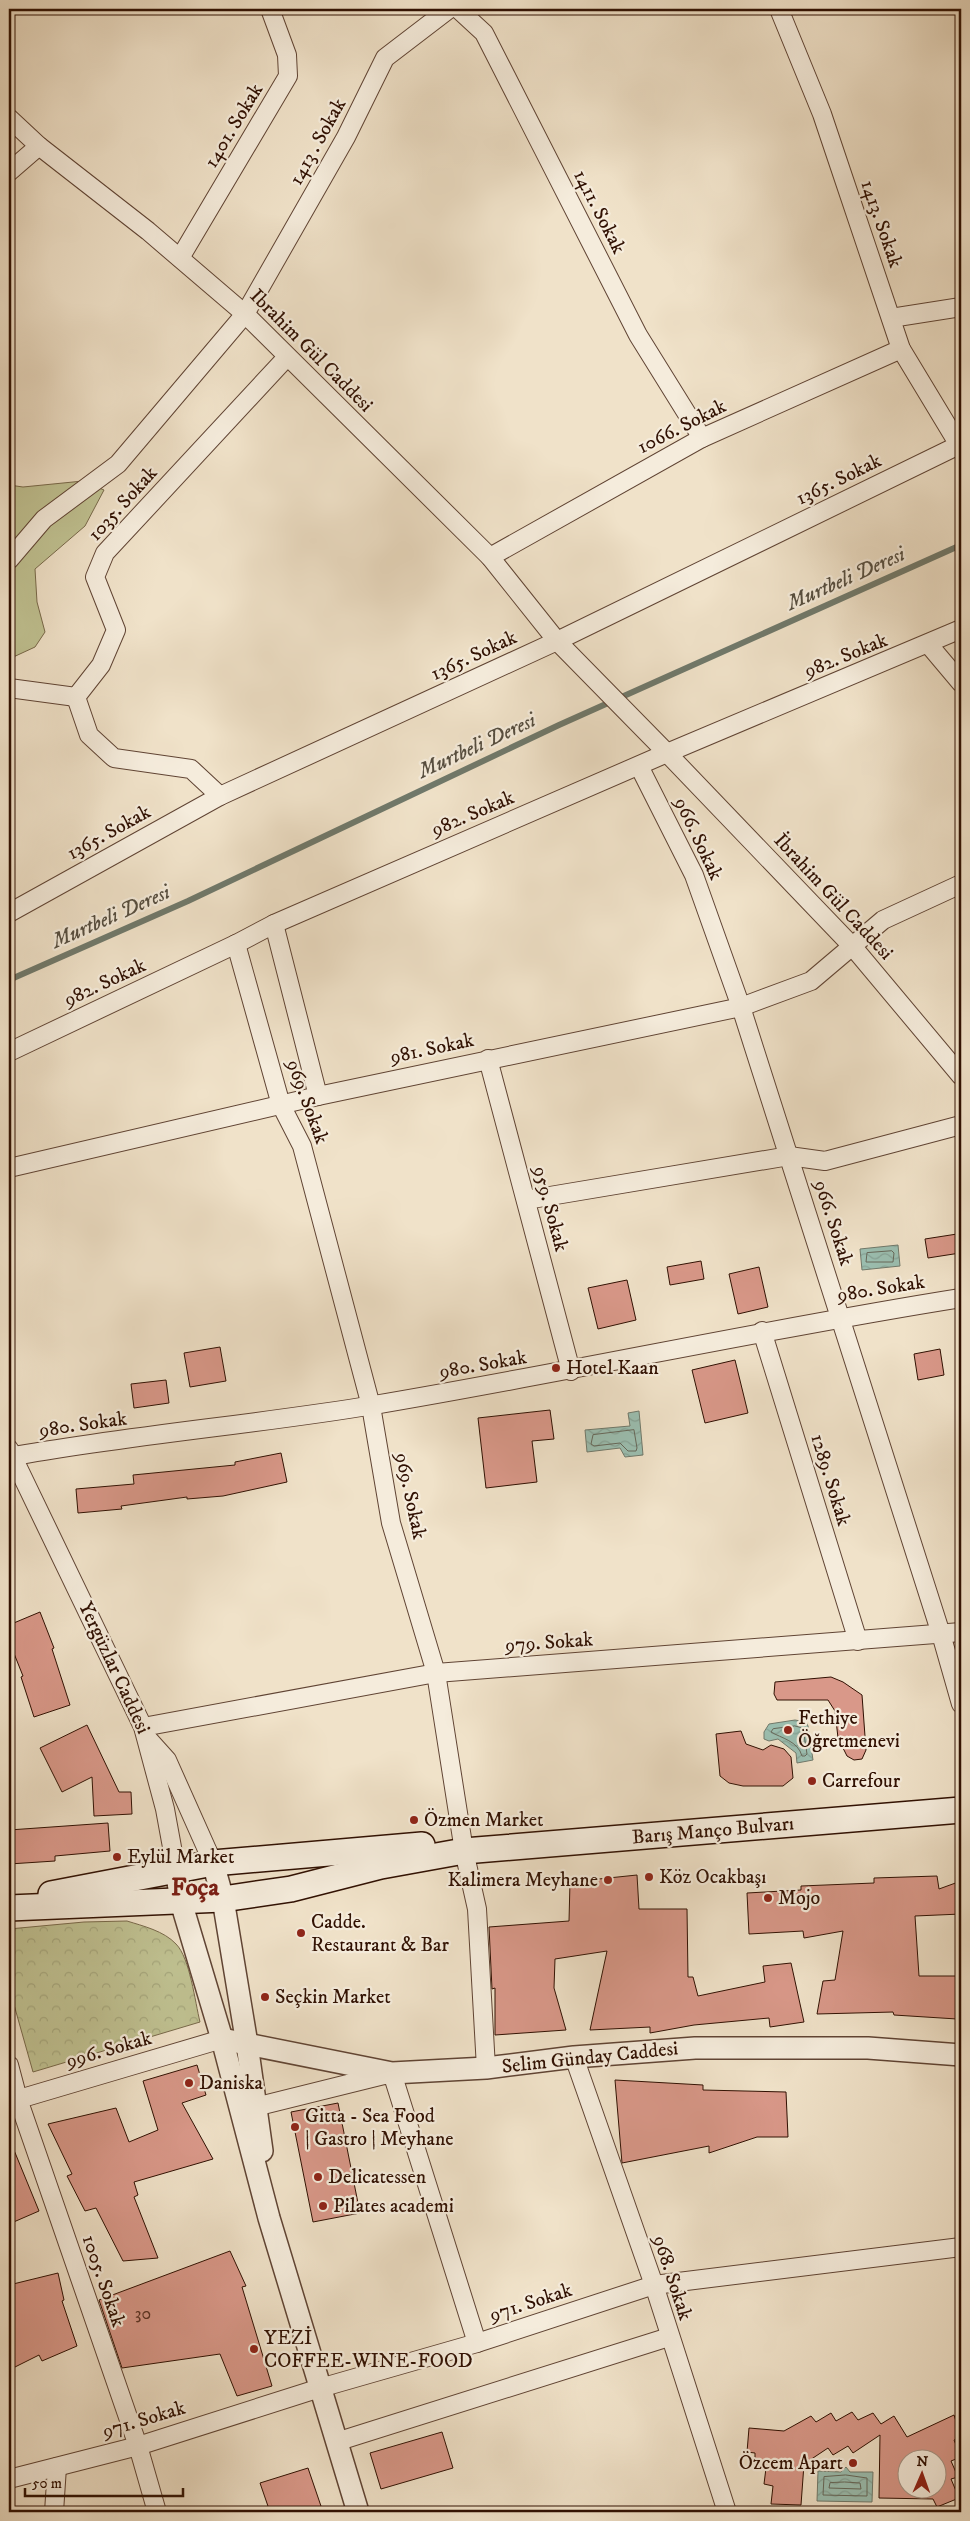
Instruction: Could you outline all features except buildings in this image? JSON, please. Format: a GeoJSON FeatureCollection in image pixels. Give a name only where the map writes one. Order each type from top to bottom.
{"type":"FeatureCollection","features":[{"type":"Feature","properties":{"kind":"main road","name":"Barış Manço Bulvarı"},"geometry":{"type":"LineString","coordinates":[[9,1908],[223,1899],[291,1889],[381,1866],[464,1851],[961,1810]]}},
{"type":"Feature","properties":{"kind":"main road","name":"Barış Manço Bulvarı"},"geometry":{"type":"LineString","coordinates":[[9,1903],[213,1863],[424,1845],[464,1851]]}},
{"type":"Feature","properties":{"kind":"street","name":"1401. Sokak"},"geometry":{"type":"LineString","coordinates":[[180,258],[288,76],[287,55],[270,9]]}},
{"type":"Feature","properties":{"kind":"street","name":"1413 . Sokak"},"geometry":{"type":"LineString","coordinates":[[9,560],[44,519],[118,464],[245,314],[346,137],[385,58],[448,9]]}},
{"type":"Feature","properties":{"kind":"street","name":"1411. Sokak"},"geometry":{"type":"LineString","coordinates":[[458,9],[484,33],[638,335],[702,438]]}},
{"type":"Feature","properties":{"kind":"street","name":"1413. Sokak"},"geometry":{"type":"LineString","coordinates":[[779,9],[822,114],[901,349],[960,445]]}},
{"type":"Feature","properties":{"kind":"street","name":"Ibrahim Gül Caddesi"},"geometry":{"type":"LineString","coordinates":[[9,118],[39,146],[180,258],[245,314],[490,557],[556,641]]}},
{"type":"Feature","properties":{"kind":"street"},"geometry":{"type":"LineString","coordinates":[[9,172],[39,146]]}},
{"type":"Feature","properties":{"kind":"street"},"geometry":{"type":"LineString","coordinates":[[891,318],[961,307]]}},
{"type":"Feature","properties":{"kind":"street","name":"1066. Sokak"},"geometry":{"type":"LineString","coordinates":[[490,557],[702,438],[901,349]]}},
{"type":"Feature","properties":{"kind":"street","name":"1035. Sokak"},"geometry":{"type":"LineString","coordinates":[[76,697],[101,665],[116,630],[95,576],[105,553],[287,357]]}},
{"type":"Feature","properties":{"kind":"street","name":"1365. Sokak"},"geometry":{"type":"LineString","coordinates":[[9,913],[220,796],[556,641],[960,445]]}},
{"type":"Feature","properties":{"kind":"street","name":"982. Sokak"},"geometry":{"type":"LineString","coordinates":[[9,1052],[274,924],[667,753],[929,645],[961,629]]}},
{"type":"Feature","properties":{"kind":"street","name":"İbrahim Gül Caddesi"},"geometry":{"type":"LineString","coordinates":[[556,641],[667,753],[853,947],[961,1076]]}},
{"type":"Feature","properties":{"kind":"street"},"geometry":{"type":"LineString","coordinates":[[929,645],[961,683]]}},
{"type":"Feature","properties":{"kind":"street"},"geometry":{"type":"LineString","coordinates":[[9,688],[76,697],[89,735],[114,758],[191,769],[220,796]]}},
{"type":"Feature","properties":{"kind":"street","name":"966. Sokak"},"geometry":{"type":"LineString","coordinates":[[639,766],[694,875],[741,1007],[841,1317],[941,1634],[961,1704]]}},
{"type":"Feature","properties":{"kind":"street","name":"981. Sokak"},"geometry":{"type":"LineString","coordinates":[[9,1168],[318,1096],[741,1007],[811,981],[883,920],[961,884]]}},
{"type":"Feature","properties":{"kind":"street"},"geometry":{"type":"LineString","coordinates":[[274,924],[318,1096]]}},
{"type":"Feature","properties":{"kind":"street","name":"969. Sokak"},"geometry":{"type":"LineString","coordinates":[[236,944],[281,1105],[302,1146],[371,1406],[392,1523],[436,1673],[464,1851],[478,1909],[486,2068]]}},
{"type":"Feature","properties":{"kind":"street","name":"959. Sokak"},"geometry":{"type":"LineString","coordinates":[[488,1059],[572,1371]]}},
{"type":"Feature","properties":{"kind":"street"},"geometry":{"type":"LineString","coordinates":[[526,1200],[789,1156],[825,1161],[961,1125]]}},
{"type":"Feature","properties":{"kind":"street","name":"980. Sokak"},"geometry":{"type":"LineString","coordinates":[[10,1454],[371,1406],[572,1371],[762,1331],[961,1298]]}},
{"type":"Feature","properties":{"kind":"street","name":"1289. Sokak"},"geometry":{"type":"LineString","coordinates":[[762,1331],[858,1641]]}},
{"type":"Feature","properties":{"kind":"street","name":"Yergüzlar Caddesi"},"geometry":{"type":"LineString","coordinates":[[10,1454],[145,1732],[165,1809],[181,1902],[222,2039],[248,2109],[269,2218],[358,2512]]}},
{"type":"Feature","properties":{"kind":"street","name":"979. Sokak"},"geometry":{"type":"LineString","coordinates":[[145,1732],[436,1673],[961,1632]]}},
{"type":"Feature","properties":{"kind":"street"},"geometry":{"type":"LineString","coordinates":[[145,1732],[167,1760],[213,1863],[223,1899],[247,2044],[248,2109],[392,2073],[477,2343]]}},
{"type":"Feature","properties":{"kind":"street","name":"Selim Günday Caddesi"},"geometry":{"type":"LineString","coordinates":[[222,2039],[392,2073],[486,2068],[574,2057],[695,2048],[868,2048],[961,2055]]}},
{"type":"Feature","properties":{"kind":"street","name":"996. Sokak"},"geometry":{"type":"LineString","coordinates":[[13,2101],[222,2039]]}},
{"type":"Feature","properties":{"kind":"street","name":"968. Sokak"},"geometry":{"type":"LineString","coordinates":[[574,2057],[654,2285],[669,2337],[727,2512]]}},
{"type":"Feature","properties":{"kind":"street","name":"1005. Sokak"},"geometry":{"type":"LineString","coordinates":[[9,2065],[13,2101],[138,2446],[158,2512]]}},
{"type":"Feature","properties":{"kind":"street","name":"971. Sokak"},"geometry":{"type":"LineString","coordinates":[[9,2479],[138,2446],[320,2388],[477,2343],[654,2285],[961,2247]]}},
{"type":"Feature","properties":{"kind":"street"},"geometry":{"type":"LineString","coordinates":[[336,2442],[669,2337]]}},
{"type":"Feature","properties":{"kind":"street"},"geometry":{"type":"LineString","coordinates":[[54,2512],[57,2467]]}},
{"type":"Feature","properties":{"kind":"green space"},"geometry":{"type":"Polygon","coordinates":[[[83,481],[104,490],[85,526],[35,569],[37,602],[45,632],[35,647],[9,659],[9,485],[23,487],[83,481]]]}},
{"type":"Feature","properties":{"kind":"green space"},"geometry":{"type":"Polygon","coordinates":[[[127,1921],[166,1936],[176,1944],[185,1959],[200,2022],[33,2072],[9,1987],[9,1929],[84,1922],[127,1921]]]}},
{"type":"Feature","properties":{"kind":"water"},"geometry":{"type":"Polygon","coordinates":[[[898,1245],[900,1266],[862,1270],[860,1249],[898,1245]]]}},
{"type":"Feature","properties":{"kind":"water"},"geometry":{"type":"Polygon","coordinates":[[[639,1411],[643,1455],[625,1457],[620,1448],[587,1452],[585,1430],[630,1426],[628,1413],[639,1411]]]}},
{"type":"Feature","properties":{"kind":"water"},"geometry":{"type":"Polygon","coordinates":[[[795,1720],[806,1722],[808,1726],[813,1760],[797,1763],[796,1753],[778,1739],[769,1741],[764,1739],[764,1732],[769,1724],[795,1720]]]}},
{"type":"Feature","properties":{"kind":"water"},"geometry":{"type":"Polygon","coordinates":[[[846,2467],[850,2472],[873,2472],[872,2502],[817,2501],[818,2471],[841,2472],[846,2467]]]}},
{"type":"Feature","properties":{"kind":"waterway","name":"Murtbeli Deresi"},"geometry":{"type":"LineString","coordinates":[[9,980],[188,901],[559,725],[961,545]]}},
{"type":"Feature","properties":{"kind":"place","name":"Hotel Kaan"},"geometry":{"type":"Point","coordinates":[556,1368]}},
{"type":"Feature","properties":{"kind":"place","name":"Fethiye Öğretmenevi"},"geometry":{"type":"Point","coordinates":[788,1730]}},
{"type":"Feature","properties":{"kind":"place","name":"Carrefour"},"geometry":{"type":"Point","coordinates":[812,1781]}},
{"type":"Feature","properties":{"kind":"place","name":"Özmen Market"},"geometry":{"type":"Point","coordinates":[414,1820]}},
{"type":"Feature","properties":{"kind":"place","name":"Eylül Market"},"geometry":{"type":"Point","coordinates":[117,1857]}},
{"type":"Feature","properties":{"kind":"place","name":"Köz Ocakbaşı"},"geometry":{"type":"Point","coordinates":[649,1877]}},
{"type":"Feature","properties":{"kind":"place","name":"Kalimera Meyhane"},"geometry":{"type":"Point","coordinates":[608,1880]}},
{"type":"Feature","properties":{"kind":"place","name":"Mojo"},"geometry":{"type":"Point","coordinates":[768,1898]}},
{"type":"Feature","properties":{"kind":"place","name":"Cadde. Restaurant & Bar"},"geometry":{"type":"Point","coordinates":[301,1933]}},
{"type":"Feature","properties":{"kind":"place","name":"Seçkin Market"},"geometry":{"type":"Point","coordinates":[265,1997]}},
{"type":"Feature","properties":{"kind":"place","name":"Daniska"},"geometry":{"type":"Point","coordinates":[189,2083]}},
{"type":"Feature","properties":{"kind":"place","name":"Gitta - Sea Food | Gastro | Meyhane"},"geometry":{"type":"Point","coordinates":[295,2127]}},
{"type":"Feature","properties":{"kind":"place","name":"Delicatessen"},"geometry":{"type":"Point","coordinates":[318,2177]}},
{"type":"Feature","properties":{"kind":"place","name":"Pilates academi"},"geometry":{"type":"Point","coordinates":[323,2206]}},
{"type":"Feature","properties":{"kind":"place","name":"YEZİ COFFEE-WINE-FOOD"},"geometry":{"type":"Point","coordinates":[254,2349]}},
{"type":"Feature","properties":{"kind":"place","name":"Özcem Apart"},"geometry":{"type":"Point","coordinates":[853,2463]}},
{"type":"Feature","properties":{"kind":"district","name":"Foça"},"geometry":{"type":"Point","coordinates":[195,1887]}}]}
